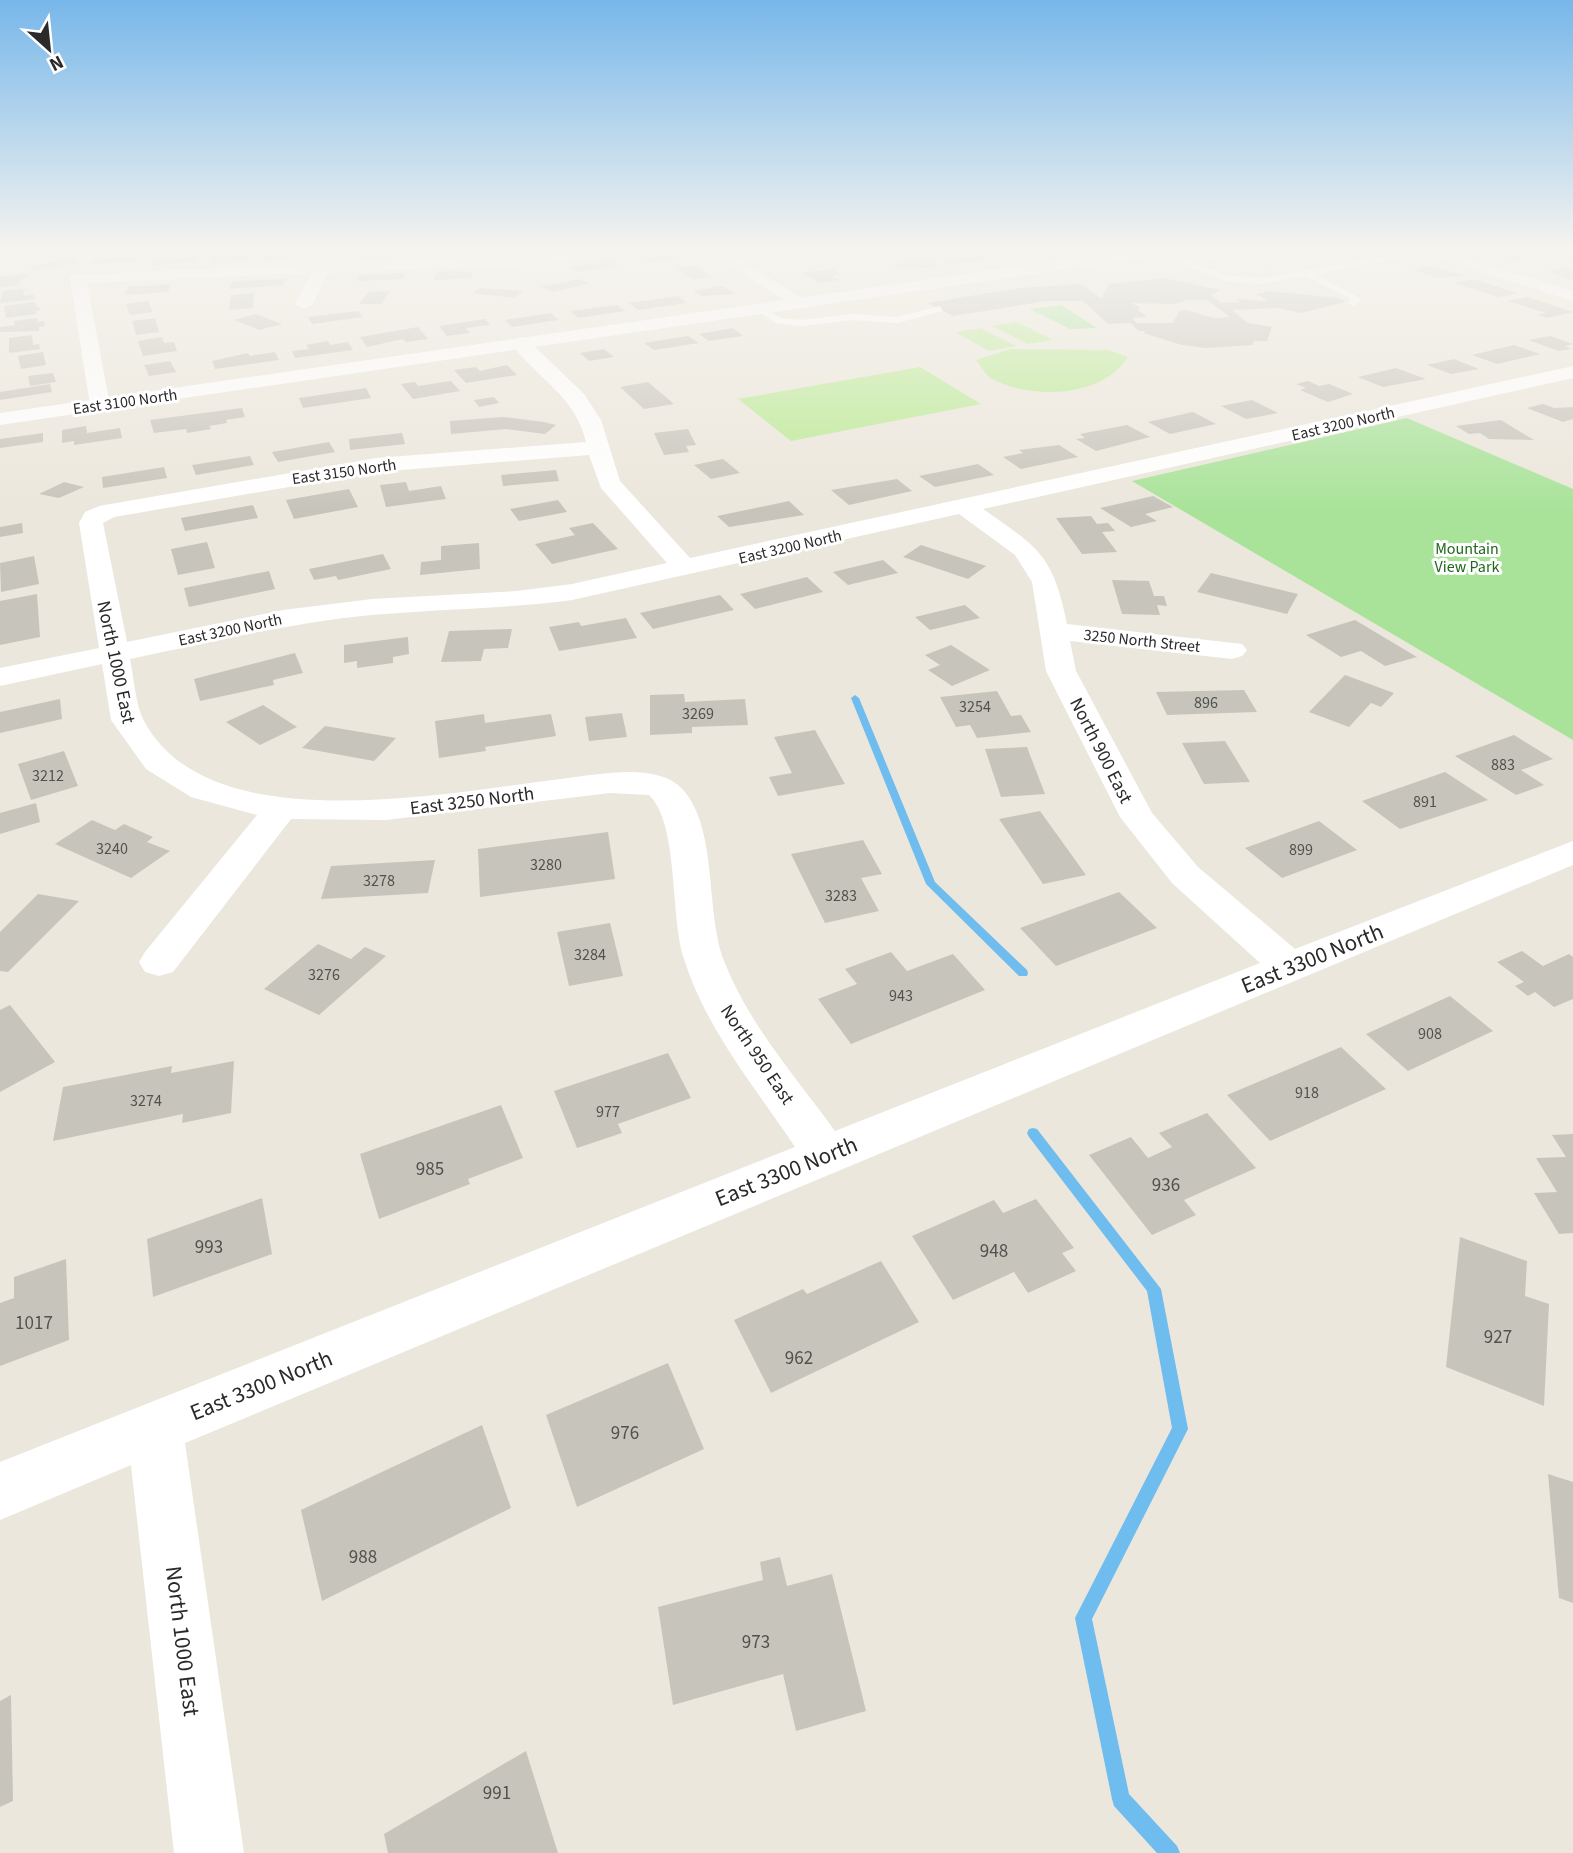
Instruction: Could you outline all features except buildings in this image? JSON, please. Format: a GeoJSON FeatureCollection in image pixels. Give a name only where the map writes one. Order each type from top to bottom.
{"type":"FeatureCollection","features":[{"type":"Feature","properties":{"kind":"street"},"geometry":{"type":"LineString","coordinates":[[88,336],[100,404]]}},
{"type":"Feature","properties":{"kind":"street","name":"East 3100 North"},"geometry":{"type":"LineString","coordinates":[[0,419],[566,336]]}},
{"type":"Feature","properties":{"kind":"street"},"geometry":{"type":"LineString","coordinates":[[520,343],[578,400],[590,420],[601,468],[621,500],[686,569]]}},
{"type":"Feature","properties":{"kind":"street","name":"East 3200 North"},"geometry":{"type":"LineString","coordinates":[[0,677],[283,618],[372,607],[517,599],[572,592],[1573,372]]}},
{"type":"Feature","properties":{"kind":"street","name":"East 3150 North"},"geometry":{"type":"LineString","coordinates":[[94,517],[108,511],[367,466],[597,447]]}},
{"type":"Feature","properties":{"kind":"street","name":"North 900 East"},"geometry":{"type":"LineString","coordinates":[[965,507],[1025,550],[1045,582],[1052,631],[1062,671],[1137,817],[1185,875],[1290,967]]}},
{"type":"Feature","properties":{"kind":"street","name":"North 1000 East"},"geometry":{"type":"LineString","coordinates":[[94,517],[91,523],[113,653],[127,720],[135,740],[152,761],[180,780],[242,803],[281,808]]}},
{"type":"Feature","properties":{"kind":"street","name":"3250 North Street"},"geometry":{"type":"LineString","coordinates":[[1052,631],[1232,650]]}},
{"type":"Feature","properties":{"kind":"street","name":"East 3250 North"},"geometry":{"type":"LineString","coordinates":[[281,808],[396,810],[597,785],[646,784],[662,788]]}},
{"type":"Feature","properties":{"kind":"street","name":"North 950 East"},"geometry":{"type":"LineString","coordinates":[[662,788],[676,805],[684,825],[690,902],[707,971],[733,1022],[826,1155]]}},
{"type":"Feature","properties":{"kind":"street"},"geometry":{"type":"LineString","coordinates":[[159,962],[281,808]]}},
{"type":"Feature","properties":{"kind":"street","name":"East 3300 North"},"geometry":{"type":"LineString","coordinates":[[0,1491],[1290,967],[1565,864]]}},
{"type":"Feature","properties":{"kind":"street","name":"North 1000 East"},"geometry":{"type":"LineString","coordinates":[[155,1428],[209,1853]]}},
{"type":"Feature","properties":{"kind":"green space"},"geometry":{"type":"Polygon","coordinates":[[[963,336],[997,336],[1016,346],[989,351],[963,336]]]}},
{"type":"Feature","properties":{"kind":"green space"},"geometry":{"type":"Polygon","coordinates":[[[1012,336],[1046,336],[1053,340],[1027,344],[1012,336]]]}},
{"type":"Feature","properties":{"kind":"green space"},"geometry":{"type":"Polygon","coordinates":[[[1010,349],[1108,350],[1128,357],[1117,370],[1102,380],[1067,391],[1047,392],[1010,386],[994,380],[976,360],[1010,349]]]}},
{"type":"Feature","properties":{"kind":"green space"},"geometry":{"type":"Polygon","coordinates":[[[920,367],[981,404],[791,441],[738,399],[920,367]]]}},
{"type":"Feature","properties":{"kind":"green space","name":"Mountain View Park"},"geometry":{"type":"Polygon","coordinates":[[[1407,418],[1573,489],[1573,740],[1132,481],[1407,418]]]}},
{"type":"Feature","properties":{"kind":"waterway"},"geometry":{"type":"LineString","coordinates":[[855,698],[931,884],[1023,973]]}},
{"type":"Feature","properties":{"kind":"waterway"},"geometry":{"type":"LineString","coordinates":[[1033,1133],[1154,1289],[1180,1429],[1083,1618],[1121,1799],[1170,1853]]}}]}
